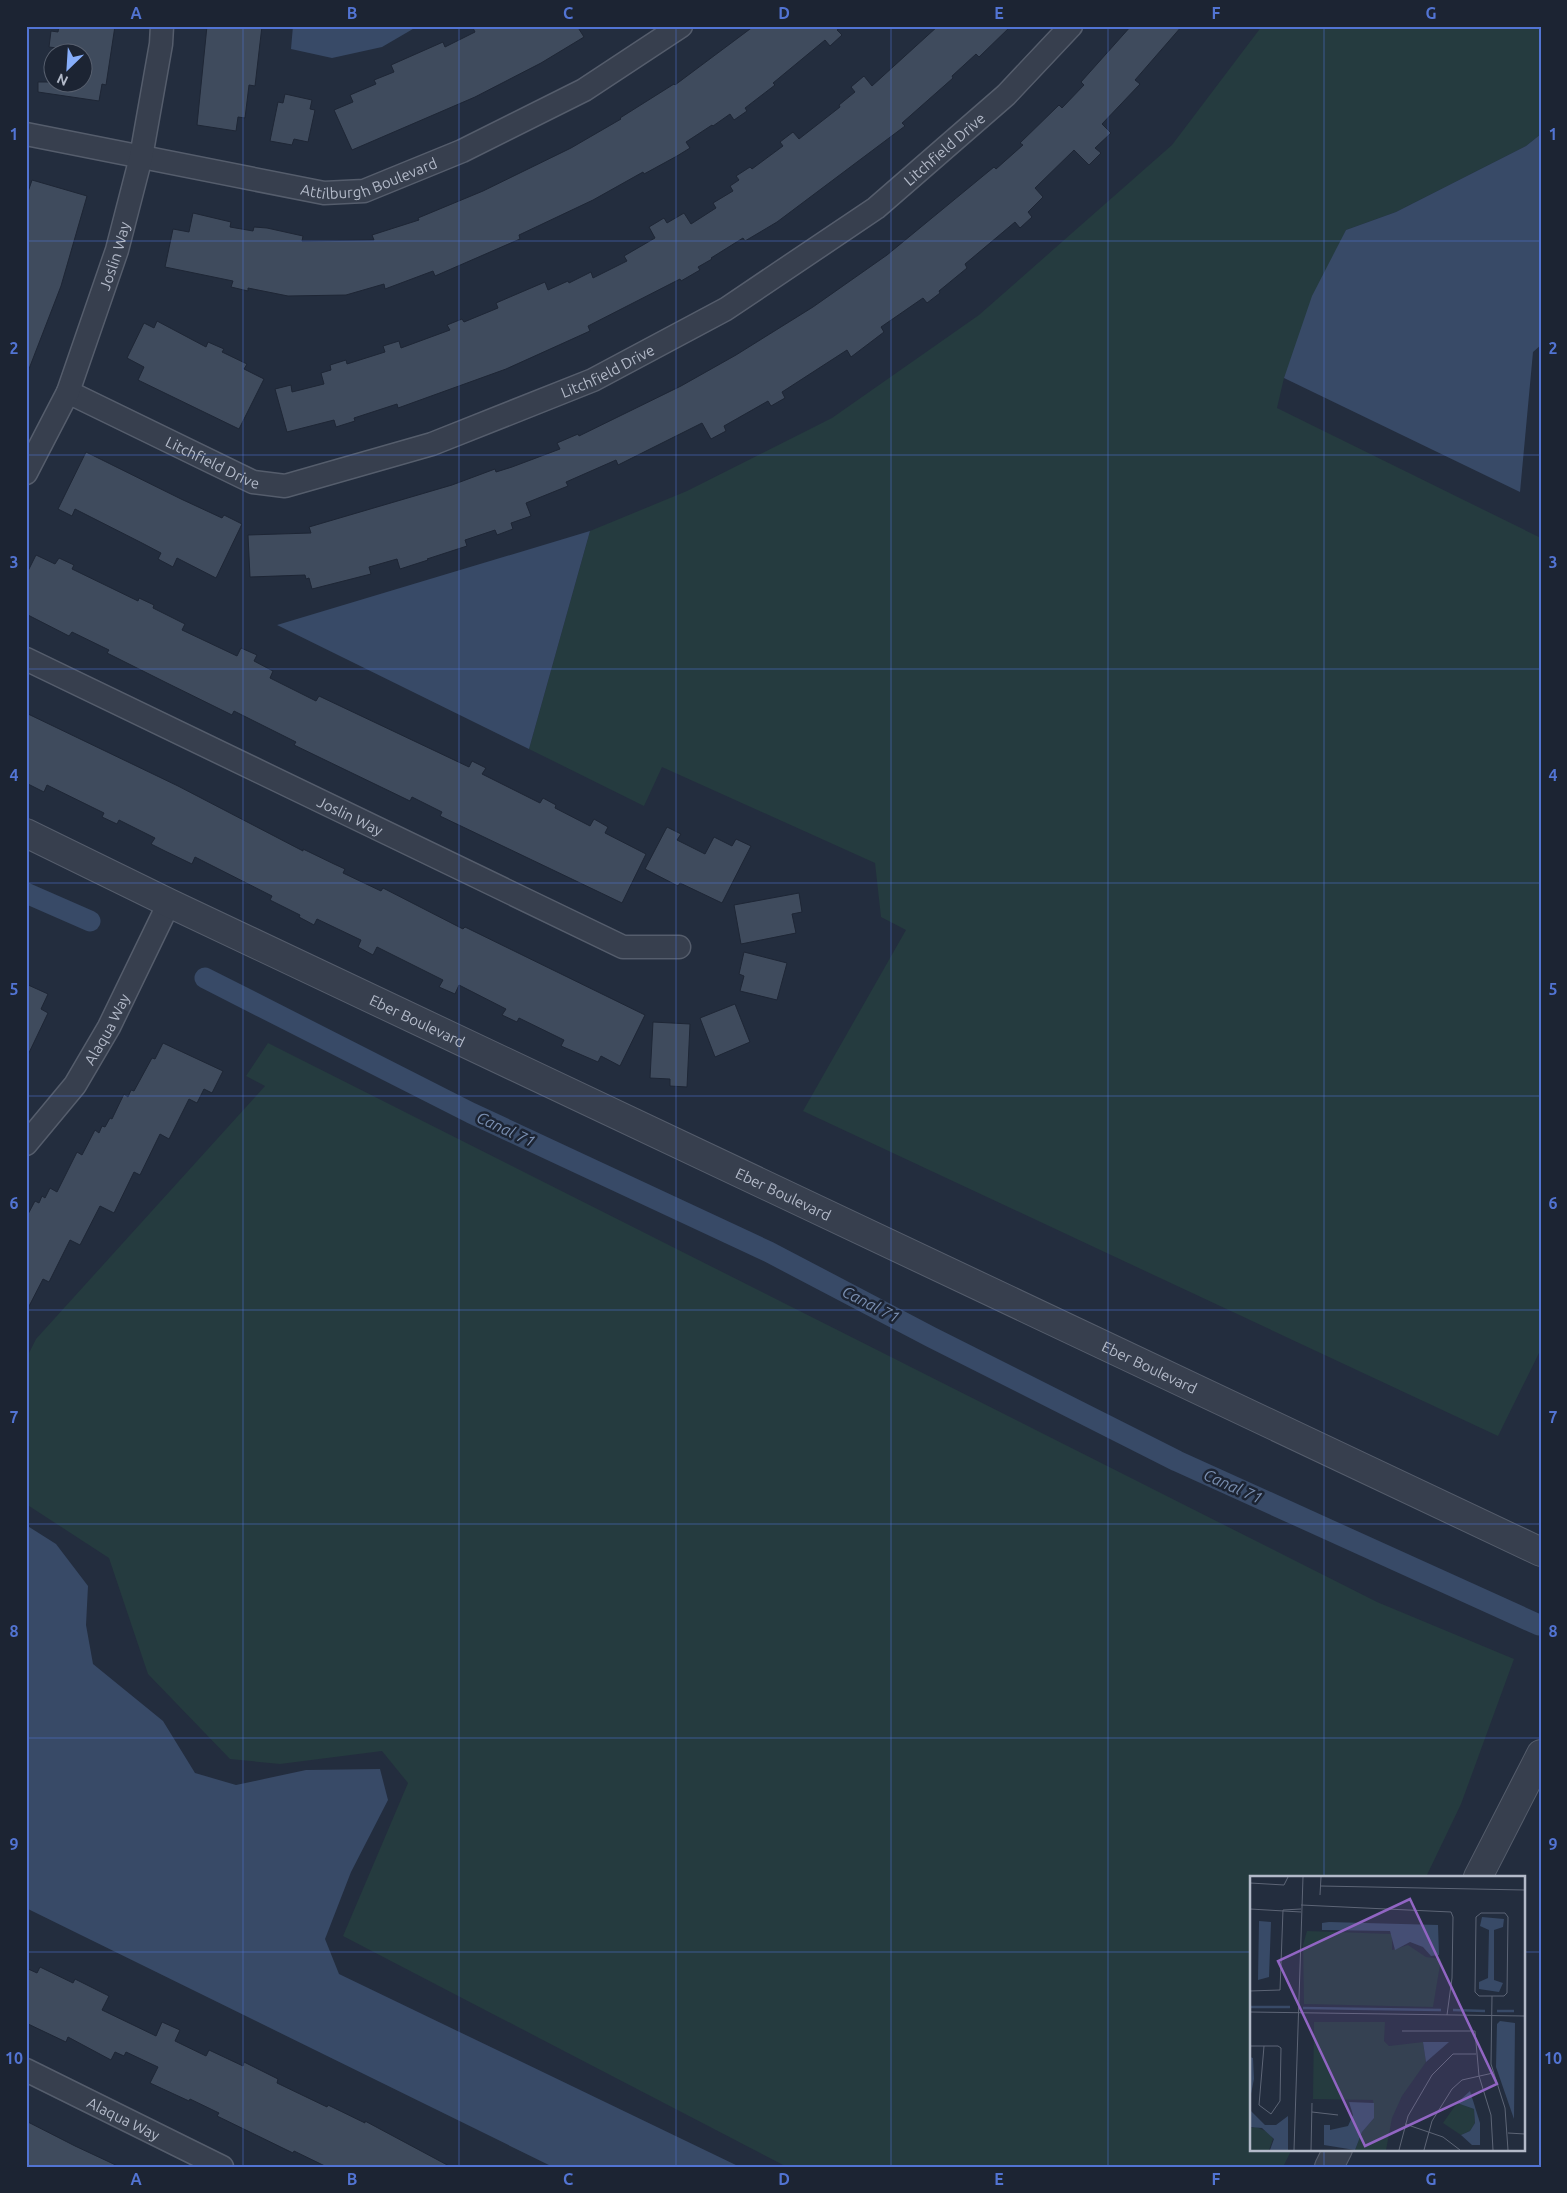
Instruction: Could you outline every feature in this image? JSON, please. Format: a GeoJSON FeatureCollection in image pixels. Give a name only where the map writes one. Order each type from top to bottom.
{"type":"FeatureCollection","features":[{"type":"Feature","properties":{"kind":"street","name":"Joslin Way"},"geometry":{"type":"LineString","coordinates":[[26,473],[68,392],[117,250],[141,157],[161,44],[162,26]]}},
{"type":"Feature","properties":{"kind":"street","name":"Attilburgh Boulevard"},"geometry":{"type":"LineString","coordinates":[[26,134],[324,193],[364,191],[462,151],[584,90],[681,26]]}},
{"type":"Feature","properties":{"kind":"street","name":"Litchfield Drive"},"geometry":{"type":"LineString","coordinates":[[68,392],[253,482],[285,486],[432,444],[593,380],[726,309],[876,208],[1006,95],[1071,26]]}},
{"type":"Feature","properties":{"kind":"street","name":"Joslin Way"},"geometry":{"type":"LineString","coordinates":[[26,659],[623,947],[679,947]]}},
{"type":"Feature","properties":{"kind":"street","name":"Eber Boulevard"},"geometry":{"type":"LineString","coordinates":[[26,833],[169,903],[1541,1552]]}},
{"type":"Feature","properties":{"kind":"street","name":"Alaqua Way"},"geometry":{"type":"LineString","coordinates":[[26,1144],[75,1085],[109,1027],[169,903]]}},
{"type":"Feature","properties":{"kind":"street"},"geometry":{"type":"LineString","coordinates":[[1479,1876],[1541,1754]]}},
{"type":"Feature","properties":{"kind":"street","name":"Alaqua Way"},"geometry":{"type":"LineString","coordinates":[[26,2070],[222,2167]]}},
{"type":"Feature","properties":{"kind":"street"},"geometry":{"type":"LineString","coordinates":[[1329,2167],[1338,2150]]}},
{"type":"Feature","properties":{"kind":"green space"},"geometry":{"type":"Polygon","coordinates":[[[1262,26],[1541,26],[1541,134],[1526,146],[1396,212],[1346,230],[1284,378],[1277,408],[1541,538],[1541,1349],[1498,1436],[803,1111],[906,930],[881,917],[875,863],[662,767],[644,806],[529,749],[590,531],[687,491],[832,418],[979,315],[1172,145],[1262,26]]]}},
{"type":"Feature","properties":{"kind":"green space"},"geometry":{"type":"Polygon","coordinates":[[[268,1043],[1377,1602],[1514,1659],[1461,1804],[1426,1876],[1250,1876],[1250,2150],[1292,2150],[1283,2167],[787,2167],[343,1936],[408,1783],[382,1751],[280,1764],[230,1759],[148,1674],[109,1558],[26,1504],[26,1359],[36,1339],[265,1086],[246,1076],[268,1043]]]}},
{"type":"Feature","properties":{"kind":"water"},"geometry":{"type":"Polygon","coordinates":[[[293,26],[418,26],[382,47],[332,58],[291,49],[293,26]]]}},
{"type":"Feature","properties":{"kind":"water"},"geometry":{"type":"Polygon","coordinates":[[[1541,134],[1541,345],[1533,352],[1520,492],[1284,378],[1312,296],[1346,230],[1396,212],[1526,146],[1541,134]]]}},
{"type":"Feature","properties":{"kind":"water"},"geometry":{"type":"Polygon","coordinates":[[[590,531],[529,749],[277,625],[590,531]]]}},
{"type":"Feature","properties":{"kind":"water"},"geometry":{"type":"Polygon","coordinates":[[[26,1525],[56,1544],[88,1586],[86,1625],[93,1664],[163,1721],[195,1773],[236,1785],[306,1770],[380,1769],[388,1800],[351,1872],[325,1939],[339,1974],[740,2167],[553,2167],[26,1908],[26,1525]]]}},
{"type":"Feature","properties":{"kind":"building"},"geometry":{"type":"Polygon","coordinates":[[[59,26],[115,26],[106,85],[102,84],[99,101],[38,92],[38,82],[42,82],[42,92],[92,92],[92,42],[50,42],[51,31],[58,32],[59,26]]]}},
{"type":"Feature","properties":{"kind":"building"},"geometry":{"type":"Polygon","coordinates":[[[207,26],[262,26],[255,86],[249,85],[245,118],[238,117],[236,131],[197,125],[207,26]]]}},
{"type":"Feature","properties":{"kind":"building"},"geometry":{"type":"Polygon","coordinates":[[[472,26],[577,26],[584,37],[541,63],[475,97],[352,150],[334,110],[353,102],[350,95],[376,84],[374,80],[394,72],[391,65],[443,42],[445,47],[475,32],[472,26]]]}},
{"type":"Feature","properties":{"kind":"building"},"geometry":{"type":"Polygon","coordinates":[[[754,26],[842,26],[837,30],[842,35],[830,46],[825,40],[773,83],[775,85],[745,108],[747,111],[734,120],[730,114],[712,125],[686,142],[690,148],[677,156],[644,174],[643,172],[593,200],[519,235],[520,239],[435,276],[433,271],[385,289],[384,284],[346,295],[288,296],[248,288],[248,291],[231,287],[233,281],[165,267],[173,229],[189,232],[193,213],[231,222],[230,227],[253,231],[254,227],[267,228],[303,236],[302,241],[374,240],[372,235],[419,220],[418,218],[483,191],[571,148],[675,85],[754,26]]]}},
{"type":"Feature","properties":{"kind":"building"},"geometry":{"type":"Polygon","coordinates":[[[938,26],[1011,26],[979,57],[976,54],[952,76],[953,78],[902,123],[905,126],[777,222],[745,241],[743,238],[698,267],[700,270],[681,281],[680,279],[588,326],[590,331],[506,369],[398,408],[397,404],[354,418],[355,421],[336,427],[334,420],[287,432],[275,389],[291,385],[292,392],[324,384],[321,373],[331,370],[330,365],[346,360],[347,364],[385,352],[383,346],[399,341],[401,348],[450,330],[447,325],[462,319],[464,322],[498,308],[496,303],[545,282],[548,290],[568,281],[569,283],[591,272],[593,278],[627,261],[624,256],[655,238],[649,227],[664,218],[667,223],[684,213],[691,224],[716,208],[713,203],[733,191],[730,186],[739,180],[736,176],[750,167],[752,169],[783,146],[780,142],[793,132],[799,139],[840,107],[839,105],[855,92],[851,87],[864,76],[872,86],[938,26]]]}},
{"type":"Feature","properties":{"kind":"building"},"geometry":{"type":"Polygon","coordinates":[[[1131,26],[1182,26],[1135,80],[1140,84],[1102,124],[1111,133],[1095,148],[1101,153],[1089,165],[1074,150],[1035,188],[1043,197],[1028,212],[1032,217],[1020,228],[1015,222],[965,264],[967,268],[939,291],[940,293],[927,303],[923,298],[881,327],[884,332],[851,357],[847,350],[782,392],[785,398],[771,406],[768,401],[724,426],[726,431],[711,439],[702,423],[618,465],[616,460],[566,482],[568,486],[526,503],[531,516],[511,523],[513,529],[497,535],[495,530],[465,540],[467,546],[400,569],[397,559],[369,567],[371,574],[312,589],[309,578],[306,579],[305,575],[250,577],[248,535],[311,533],[309,527],[452,485],[495,469],[496,472],[560,449],[557,443],[578,434],[579,436],[681,386],[736,355],[813,307],[887,255],[994,167],[996,169],[1023,145],[1020,143],[1059,105],[1062,108],[1084,85],[1081,82],[1131,26]]]}},
{"type":"Feature","properties":{"kind":"building"},"geometry":{"type":"Polygon","coordinates":[[[285,94],[312,100],[310,109],[315,110],[308,142],[294,139],[292,145],[270,141],[278,102],[283,103],[285,94]]]}},
{"type":"Feature","properties":{"kind":"building"},"geometry":{"type":"Polygon","coordinates":[[[32,180],[87,196],[61,286],[27,374],[26,198],[32,180]]]}},
{"type":"Feature","properties":{"kind":"building"},"geometry":{"type":"Polygon","coordinates":[[[157,321],[206,347],[208,342],[224,349],[222,352],[247,364],[244,369],[264,379],[239,429],[138,380],[144,367],[127,358],[144,323],[154,328],[157,321]]]}},
{"type":"Feature","properties":{"kind":"building"},"geometry":{"type":"Polygon","coordinates":[[[86,452],[222,518],[224,515],[242,524],[216,578],[177,558],[173,567],[158,559],[161,553],[75,509],[72,516],[58,509],[86,452]]]}},
{"type":"Feature","properties":{"kind":"building"},"geometry":{"type":"Polygon","coordinates":[[[36,555],[55,564],[59,558],[74,565],[72,569],[138,601],[139,598],[154,605],[153,608],[185,624],[182,630],[237,656],[241,648],[257,655],[254,661],[273,671],[270,678],[316,701],[319,696],[469,767],[472,761],[486,768],[482,774],[540,803],[543,798],[556,805],[555,808],[590,826],[594,819],[608,827],[605,833],[646,854],[622,903],[440,816],[442,812],[412,797],[410,801],[294,745],[296,742],[234,711],[232,715],[167,683],[107,653],[109,650],[72,632],[69,636],[26,614],[26,575],[36,555]]]}},
{"type":"Feature","properties":{"kind":"building"},"geometry":{"type":"Polygon","coordinates":[[[26,713],[178,786],[303,851],[303,849],[345,869],[343,873],[381,891],[383,888],[463,929],[465,927],[645,1015],[620,1066],[601,1056],[598,1062],[561,1046],[564,1040],[519,1018],[517,1022],[502,1015],[506,1009],[459,985],[455,994],[439,987],[443,980],[377,947],[373,955],[358,947],[361,940],[317,919],[314,925],[299,917],[300,915],[270,900],[272,896],[195,857],[192,864],[151,844],[155,838],[119,820],[117,824],[102,817],[104,813],[47,785],[44,792],[26,783],[26,713]]]}},
{"type":"Feature","properties":{"kind":"building"},"geometry":{"type":"Polygon","coordinates":[[[667,827],[681,834],[677,840],[705,854],[714,837],[732,846],[736,839],[751,846],[722,903],[680,883],[678,886],[645,869],[667,827]]]}},
{"type":"Feature","properties":{"kind":"building"},"geometry":{"type":"Polygon","coordinates":[[[799,893],[802,912],[792,914],[796,933],[741,944],[734,905],[799,893]]]}},
{"type":"Feature","properties":{"kind":"building"},"geometry":{"type":"Polygon","coordinates":[[[744,952],[787,963],[777,1000],[740,991],[744,976],[739,974],[744,952]]]}},
{"type":"Feature","properties":{"kind":"building"},"geometry":{"type":"Polygon","coordinates":[[[26,984],[48,994],[41,1009],[48,1013],[26,1059],[26,984]]]}},
{"type":"Feature","properties":{"kind":"building"},"geometry":{"type":"Polygon","coordinates":[[[735,1004],[750,1042],[715,1057],[700,1018],[735,1004]]]}},
{"type":"Feature","properties":{"kind":"building"},"geometry":{"type":"Polygon","coordinates":[[[653,1022],[690,1024],[687,1087],[670,1086],[670,1079],[650,1078],[653,1022]]]}},
{"type":"Feature","properties":{"kind":"building"},"geometry":{"type":"Polygon","coordinates":[[[163,1043],[223,1071],[212,1093],[204,1089],[197,1103],[189,1099],[169,1139],[160,1134],[140,1175],[134,1172],[114,1213],[100,1206],[80,1245],[70,1240],[49,1282],[43,1279],[26,1312],[26,1218],[35,1201],[39,1203],[42,1196],[45,1198],[50,1188],[57,1192],[77,1152],[82,1155],[95,1130],[99,1133],[102,1126],[105,1127],[110,1118],[112,1119],[124,1094],[128,1097],[131,1090],[134,1091],[152,1058],[155,1059],[163,1043]]]}},
{"type":"Feature","properties":{"kind":"building"},"geometry":{"type":"Polygon","coordinates":[[[40,1967],[73,1983],[75,1979],[109,1996],[102,2010],[156,2036],[162,2022],[180,2030],[175,2041],[206,2056],[209,2050],[243,2066],[244,2062],[278,2079],[277,2083],[327,2107],[328,2105],[365,2123],[365,2121],[451,2167],[327,2167],[294,2151],[293,2153],[217,2116],[219,2113],[150,2083],[158,2067],[126,2052],[124,2056],[115,2052],[111,2060],[68,2037],[66,2042],[26,2023],[26,1968],[37,1973],[40,1967]]]}},
{"type":"Feature","properties":{"kind":"building"},"geometry":{"type":"Polygon","coordinates":[[[26,2121],[75,2146],[120,2167],[26,2167],[26,2121]]]}},
{"type":"Feature","properties":{"kind":"waterway","name":"Canal 71"},"geometry":{"type":"LineString","coordinates":[[26,893],[90,921]]}},
{"type":"Feature","properties":{"kind":"waterway","name":"Canal 71"},"geometry":{"type":"LineString","coordinates":[[205,978],[471,1113],[769,1252],[931,1337],[1177,1461],[1539,1625]]}}]}
